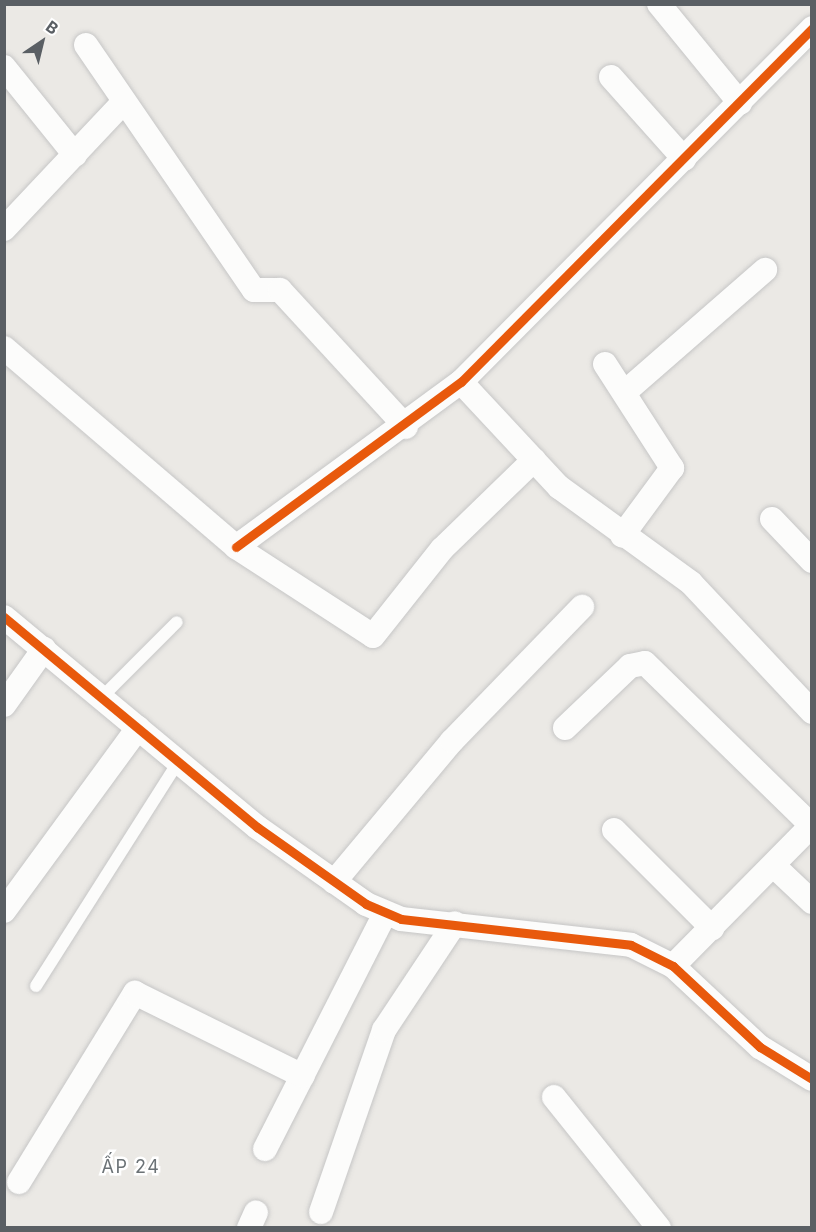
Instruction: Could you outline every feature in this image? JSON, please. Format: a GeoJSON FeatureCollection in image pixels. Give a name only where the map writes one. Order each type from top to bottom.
{"type":"FeatureCollection","features":[{"type":"Feature","properties":{"kind":"street"},"geometry":{"type":"LineString","coordinates":[[659,4],[740,103]]}},
{"type":"Feature","properties":{"kind":"street"},"geometry":{"type":"LineString","coordinates":[[236,547],[406,427],[460,382],[740,103],[812,28]]}},
{"type":"Feature","properties":{"kind":"street"},"geometry":{"type":"LineString","coordinates":[[86,45],[122,104],[254,290],[280,290],[406,427]]}},
{"type":"Feature","properties":{"kind":"street"},"geometry":{"type":"LineString","coordinates":[[4,67],[75,155]]}},
{"type":"Feature","properties":{"kind":"street"},"geometry":{"type":"LineString","coordinates":[[611,77],[684,159]]}},
{"type":"Feature","properties":{"kind":"street"},"geometry":{"type":"LineString","coordinates":[[8,220],[75,155],[122,104]]}},
{"type":"Feature","properties":{"kind":"street"},"geometry":{"type":"LineString","coordinates":[[625,392],[765,270]]}},
{"type":"Feature","properties":{"kind":"street"},"geometry":{"type":"LineString","coordinates":[[4,348],[236,547],[373,636],[442,549],[534,460]]}},
{"type":"Feature","properties":{"kind":"street"},"geometry":{"type":"LineString","coordinates":[[605,364],[672,468],[622,536]]}},
{"type":"Feature","properties":{"kind":"street"},"geometry":{"type":"LineString","coordinates":[[460,382],[534,460],[622,536],[691,583],[812,712]]}},
{"type":"Feature","properties":{"kind":"street"},"geometry":{"type":"LineString","coordinates":[[772,519],[812,561]]}},
{"type":"Feature","properties":{"kind":"street"},"geometry":{"type":"LineString","coordinates":[[334,882],[452,741],[582,607]]}},
{"type":"Feature","properties":{"kind":"street"},"geometry":{"type":"LineString","coordinates":[[4,617],[178,762],[334,882],[385,913],[631,945],[673,966],[760,1047],[812,1079]]}},
{"type":"Feature","properties":{"kind":"street"},"geometry":{"type":"LineString","coordinates":[[4,705],[44,649]]}},
{"type":"Feature","properties":{"kind":"street"},"geometry":{"type":"LineString","coordinates":[[565,728],[630,666],[645,663],[811,825],[774,867],[673,966]]}},
{"type":"Feature","properties":{"kind":"street"},"geometry":{"type":"LineString","coordinates":[[4,911],[138,728]]}},
{"type":"Feature","properties":{"kind":"street"},"geometry":{"type":"LineString","coordinates":[[614,830],[712,928]]}},
{"type":"Feature","properties":{"kind":"street"},"geometry":{"type":"LineString","coordinates":[[774,867],[812,903]]}},
{"type":"Feature","properties":{"kind":"street"},"geometry":{"type":"LineString","coordinates":[[265,1149],[385,913]]}},
{"type":"Feature","properties":{"kind":"street"},"geometry":{"type":"LineString","coordinates":[[321,1212],[384,1030],[455,923]]}},
{"type":"Feature","properties":{"kind":"street"},"geometry":{"type":"LineString","coordinates":[[19,1182],[135,993],[303,1076]]}},
{"type":"Feature","properties":{"kind":"street"},"geometry":{"type":"LineString","coordinates":[[554,1097],[659,1227]]}},
{"type":"Feature","properties":{"kind":"lane"},"geometry":{"type":"LineString","coordinates":[[102,698],[177,622]]}},
{"type":"Feature","properties":{"kind":"lane"},"geometry":{"type":"LineString","coordinates":[[36,986],[178,762]]}},
{"type":"Feature","properties":{"kind":"cycle path"},"geometry":{"type":"LineString","coordinates":[[236,547],[461,382],[812,28]]}},
{"type":"Feature","properties":{"kind":"cycle path"},"geometry":{"type":"LineString","coordinates":[[4,617],[257,827],[366,904],[401,919],[631,945],[673,966],[760,1047],[812,1079]]}},
{"type":"Feature","properties":{"kind":"district","name":"ẤP 24"},"geometry":{"type":"Point","coordinates":[131,1167]}}]}
